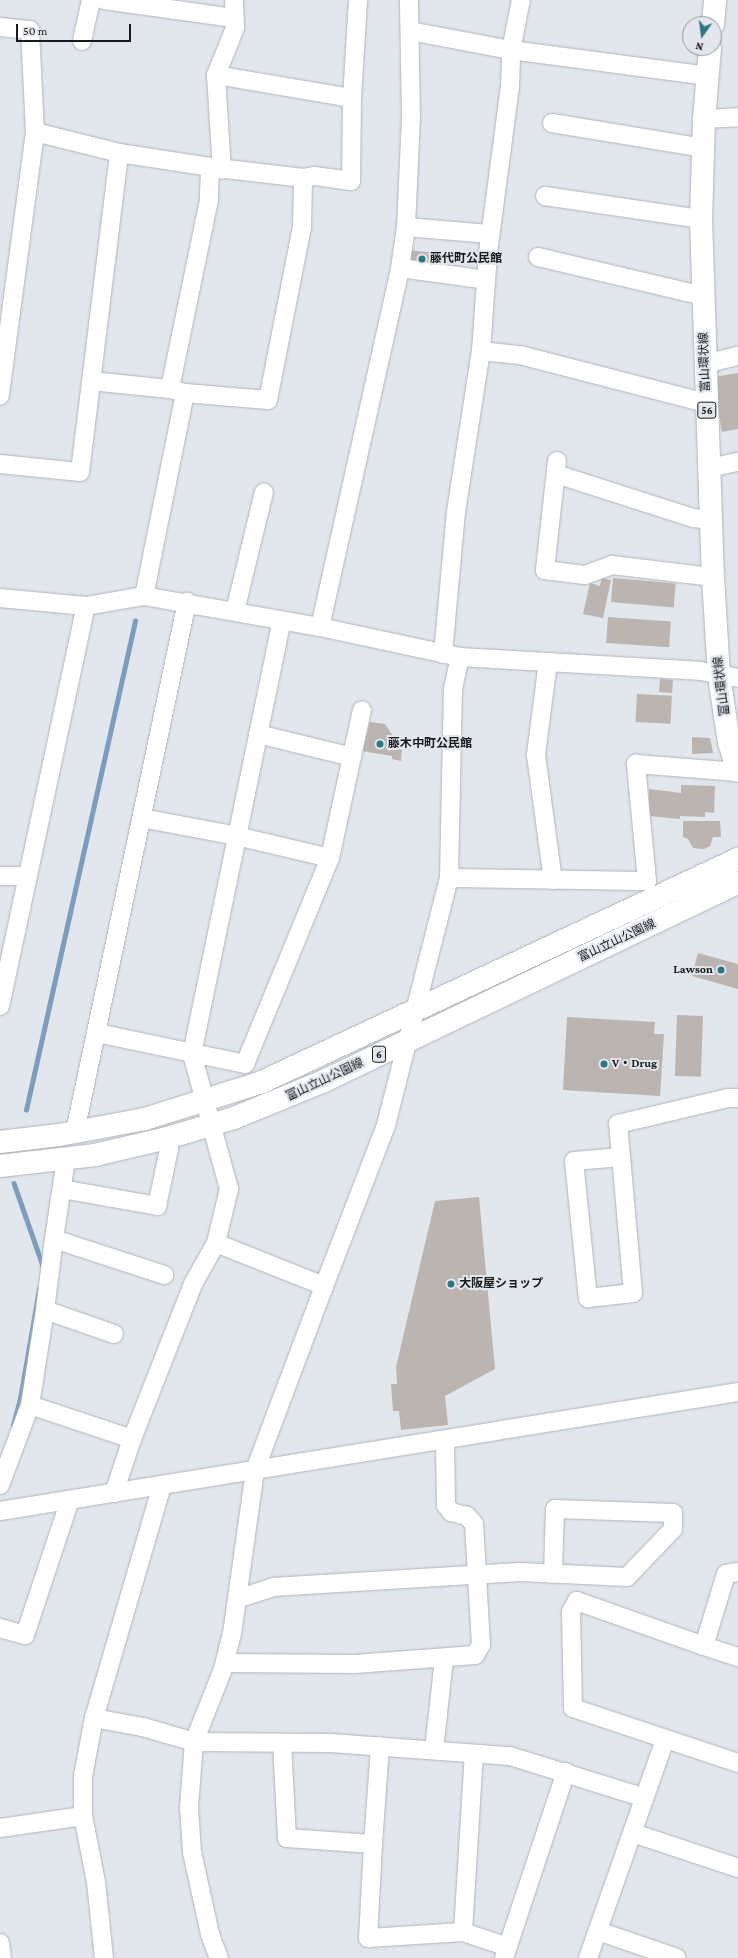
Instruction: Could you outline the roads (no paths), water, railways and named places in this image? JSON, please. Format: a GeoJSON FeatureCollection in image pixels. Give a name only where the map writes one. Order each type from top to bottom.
{"type":"FeatureCollection","features":[{"type":"Feature","properties":{"kind":"main road"},"geometry":{"type":"LineString","coordinates":[[714,16],[715,0]]}},
{"type":"Feature","properties":{"kind":"main road","name":"富山環状線"},"geometry":{"type":"LineString","coordinates":[[709,56],[702,148],[701,219],[706,403],[713,577],[729,677],[729,742],[737,768]]}},
{"type":"Feature","properties":{"kind":"main road","name":"富山立山公園線"},"geometry":{"type":"LineString","coordinates":[[0,1142],[76,1132],[145,1119],[204,1102],[303,1064],[414,1013],[628,909],[738,859]]}},
{"type":"Feature","properties":{"kind":"main road","name":"富山立山公園線"},"geometry":{"type":"LineString","coordinates":[[0,1166],[95,1155],[211,1126],[317,1084],[738,883]]}},
{"type":"Feature","properties":{"kind":"street"},"geometry":{"type":"LineString","coordinates":[[82,41],[91,0]]}},
{"type":"Feature","properties":{"kind":"street"},"geometry":{"type":"LineString","coordinates":[[104,0],[234,18]]}},
{"type":"Feature","properties":{"kind":"street"},"geometry":{"type":"LineString","coordinates":[[144,596],[209,200],[216,169],[216,75],[235,28],[234,0]]}},
{"type":"Feature","properties":{"kind":"street"},"geometry":{"type":"LineString","coordinates":[[34,132],[119,153],[216,169],[302,178],[314,176],[351,181],[352,98],[358,0]]}},
{"type":"Feature","properties":{"kind":"street"},"geometry":{"type":"LineString","coordinates":[[320,627],[400,268],[406,227],[410,118],[409,0]]}},
{"type":"Feature","properties":{"kind":"street"},"geometry":{"type":"LineString","coordinates":[[219,1958],[210,1934],[192,1852],[188,1807],[194,1742],[225,1663],[237,1599],[255,1470],[386,1125],[405,1041],[414,1013],[449,878],[453,690],[452,656],[456,512],[481,351],[490,234],[510,87],[511,50],[521,0]]}},
{"type":"Feature","properties":{"kind":"street"},"geometry":{"type":"LineString","coordinates":[[0,27],[30,30],[34,132],[6,313],[0,396]]}},
{"type":"Feature","properties":{"kind":"street"},"geometry":{"type":"LineString","coordinates":[[410,31],[511,50],[708,76]]}},
{"type":"Feature","properties":{"kind":"street"},"geometry":{"type":"LineString","coordinates":[[216,75],[352,98]]}},
{"type":"Feature","properties":{"kind":"street"},"geometry":{"type":"LineString","coordinates":[[704,120],[738,117]]}},
{"type":"Feature","properties":{"kind":"street"},"geometry":{"type":"LineString","coordinates":[[552,124],[702,148]]}},
{"type":"Feature","properties":{"kind":"street"},"geometry":{"type":"LineString","coordinates":[[0,464],[80,472],[119,153]]}},
{"type":"Feature","properties":{"kind":"street"},"geometry":{"type":"LineString","coordinates":[[91,381],[268,400],[302,227],[302,178]]}},
{"type":"Feature","properties":{"kind":"street"},"geometry":{"type":"LineString","coordinates":[[545,196],[701,219]]}},
{"type":"Feature","properties":{"kind":"street"},"geometry":{"type":"LineString","coordinates":[[406,227],[490,234]]}},
{"type":"Feature","properties":{"kind":"street"},"geometry":{"type":"LineString","coordinates":[[538,257],[703,296]]}},
{"type":"Feature","properties":{"kind":"street"},"geometry":{"type":"LineString","coordinates":[[400,268],[486,280]]}},
{"type":"Feature","properties":{"kind":"street"},"geometry":{"type":"LineString","coordinates":[[481,351],[520,355],[706,403]]}},
{"type":"Feature","properties":{"kind":"street"},"geometry":{"type":"LineString","coordinates":[[705,364],[738,356]]}},
{"type":"Feature","properties":{"kind":"street"},"geometry":{"type":"LineString","coordinates":[[709,468],[738,462]]}},
{"type":"Feature","properties":{"kind":"street"},"geometry":{"type":"LineString","coordinates":[[711,520],[693,518],[556,467],[545,570],[585,574],[612,564],[713,577]]}},
{"type":"Feature","properties":{"kind":"street"},"geometry":{"type":"LineString","coordinates":[[235,611],[264,492]]}},
{"type":"Feature","properties":{"kind":"street"},"geometry":{"type":"LineString","coordinates":[[0,598],[86,606],[144,596],[187,602],[320,627],[452,656],[700,671],[729,677]]}},
{"type":"Feature","properties":{"kind":"street"},"geometry":{"type":"LineString","coordinates":[[76,1132],[187,602]]}},
{"type":"Feature","properties":{"kind":"street"},"geometry":{"type":"LineString","coordinates":[[0,1006],[5,959],[28,876],[86,606]]}},
{"type":"Feature","properties":{"kind":"street"},"geometry":{"type":"LineString","coordinates":[[114,1493],[132,1439],[192,1284],[216,1243],[230,1189],[204,1102],[192,1054],[282,620]]}},
{"type":"Feature","properties":{"kind":"street"},"geometry":{"type":"LineString","coordinates":[[548,662],[536,755],[552,880]]}},
{"type":"Feature","properties":{"kind":"street"},"geometry":{"type":"LineString","coordinates":[[96,1033],[245,1064],[330,858],[362,710]]}},
{"type":"Feature","properties":{"kind":"street"},"geometry":{"type":"LineString","coordinates":[[258,734],[352,757]]}},
{"type":"Feature","properties":{"kind":"street"},"geometry":{"type":"LineString","coordinates":[[449,878],[647,881],[636,764],[737,768]]}},
{"type":"Feature","properties":{"kind":"street"},"geometry":{"type":"LineString","coordinates":[[142,818],[237,836],[330,858]]}},
{"type":"Feature","properties":{"kind":"street"},"geometry":{"type":"LineString","coordinates":[[0,876],[28,876]]}},
{"type":"Feature","properties":{"kind":"street"},"geometry":{"type":"LineString","coordinates":[[621,1156],[574,1161],[588,1298],[633,1293],[621,1156],[618,1124],[728,1098],[738,1098]]}},
{"type":"Feature","properties":{"kind":"street"},"geometry":{"type":"LineString","coordinates":[[62,1189],[156,1206],[169,1149],[167,1138]]}},
{"type":"Feature","properties":{"kind":"street"},"geometry":{"type":"LineString","coordinates":[[0,1485],[30,1405],[66,1159]]}},
{"type":"Feature","properties":{"kind":"street"},"geometry":{"type":"LineString","coordinates":[[54,1239],[164,1275]]}},
{"type":"Feature","properties":{"kind":"street"},"geometry":{"type":"LineString","coordinates":[[216,1243],[324,1286]]}},
{"type":"Feature","properties":{"kind":"street"},"geometry":{"type":"LineString","coordinates":[[45,1310],[114,1334]]}},
{"type":"Feature","properties":{"kind":"street"},"geometry":{"type":"LineString","coordinates":[[0,1511],[738,1392]]}},
{"type":"Feature","properties":{"kind":"street"},"geometry":{"type":"LineString","coordinates":[[30,1405],[132,1439]]}},
{"type":"Feature","properties":{"kind":"street"},"geometry":{"type":"LineString","coordinates":[[225,1663],[355,1664],[444,1659],[474,1655],[481,1645],[474,1524],[467,1516],[451,1512],[446,1505],[445,1440]]}},
{"type":"Feature","properties":{"kind":"street"},"geometry":{"type":"LineString","coordinates":[[104,1958],[96,1882],[82,1816],[83,1776],[94,1718],[162,1485]]}},
{"type":"Feature","properties":{"kind":"street"},"geometry":{"type":"LineString","coordinates":[[0,1628],[25,1635],[70,1500]]}},
{"type":"Feature","properties":{"kind":"street"},"geometry":{"type":"LineString","coordinates":[[237,1599],[273,1587],[477,1575],[553,1574],[627,1577],[673,1529],[673,1513],[555,1509],[553,1574]]}},
{"type":"Feature","properties":{"kind":"street"},"geometry":{"type":"LineString","coordinates":[[704,1646],[726,1574],[738,1572]]}},
{"type":"Feature","properties":{"kind":"street"},"geometry":{"type":"LineString","coordinates":[[738,1657],[577,1601],[571,1612],[573,1708],[738,1763]]}},
{"type":"Feature","properties":{"kind":"street"},"geometry":{"type":"LineString","coordinates":[[434,1750],[444,1659]]}},
{"type":"Feature","properties":{"kind":"street"},"geometry":{"type":"LineString","coordinates":[[94,1718],[143,1727],[194,1742],[331,1743],[510,1756],[566,1772],[645,1798]]}},
{"type":"Feature","properties":{"kind":"street"},"geometry":{"type":"LineString","coordinates":[[588,1958],[633,1833],[664,1739]]}},
{"type":"Feature","properties":{"kind":"street"},"geometry":{"type":"LineString","coordinates":[[282,1743],[287,1838],[373,1844]]}},
{"type":"Feature","properties":{"kind":"street"},"geometry":{"type":"LineString","coordinates":[[380,1746],[368,1938],[463,1932],[506,1952],[566,1772]]}},
{"type":"Feature","properties":{"kind":"street"},"geometry":{"type":"LineString","coordinates":[[463,1932],[474,1754]]}},
{"type":"Feature","properties":{"kind":"street"},"geometry":{"type":"LineString","coordinates":[[0,1828],[82,1816]]}},
{"type":"Feature","properties":{"kind":"street"},"geometry":{"type":"LineString","coordinates":[[633,1833],[738,1868]]}},
{"type":"Feature","properties":{"kind":"street"},"geometry":{"type":"LineString","coordinates":[[598,1931],[677,1958]]}},
{"type":"Feature","properties":{"kind":"street"},"geometry":{"type":"LineString","coordinates":[[0,1943],[2,1958]]}},
{"type":"Feature","properties":{"kind":"waterway"},"geometry":{"type":"LineString","coordinates":[[26,1110],[135,621]]}},
{"type":"Feature","properties":{"kind":"waterway"},"geometry":{"type":"LineString","coordinates":[[14,1183],[43,1266]]}},
{"type":"Feature","properties":{"kind":"waterway"},"geometry":{"type":"LineString","coordinates":[[13,1425],[20,1399],[39,1289]]}},
{"type":"Feature","properties":{"kind":"place","name":"藤代町公民館"},"geometry":{"type":"Point","coordinates":[422,259]}},
{"type":"Feature","properties":{"kind":"place","name":"藤木中町公民館"},"geometry":{"type":"Point","coordinates":[380,744]}},
{"type":"Feature","properties":{"kind":"place","name":"Lawson"},"geometry":{"type":"Point","coordinates":[721,970]}},
{"type":"Feature","properties":{"kind":"place","name":"V・Drug"},"geometry":{"type":"Point","coordinates":[604,1064]}},
{"type":"Feature","properties":{"kind":"place","name":"大阪屋ショップ"},"geometry":{"type":"Point","coordinates":[451,1284]}}]}
